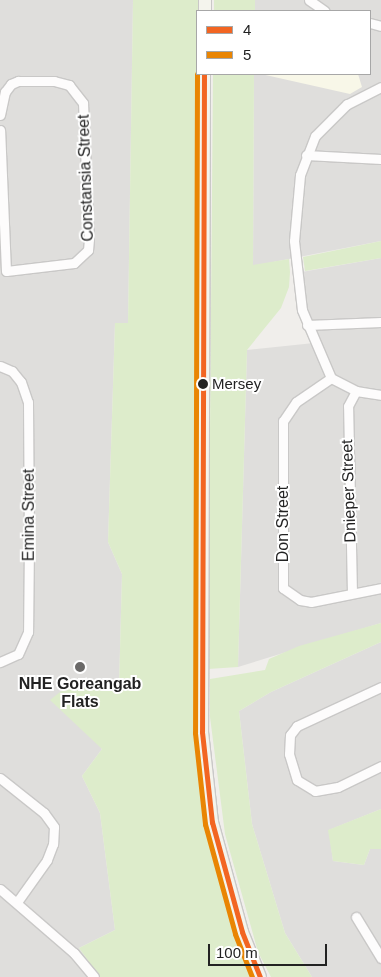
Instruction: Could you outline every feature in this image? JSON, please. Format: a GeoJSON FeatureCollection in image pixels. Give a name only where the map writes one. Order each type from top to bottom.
{"type":"FeatureCollection","features":[{"type":"Feature","properties":{"kind":"main road"},"geometry":{"type":"LineString","coordinates":[[204,75],[202,732],[212,822],[242,932],[260,977]]}},
{"type":"Feature","properties":{"kind":"street"},"geometry":{"type":"LineString","coordinates":[[309,0],[324,10]]}},
{"type":"Feature","properties":{"kind":"street","name":"Constansia Street"},"geometry":{"type":"LineString","coordinates":[[0,115],[5,92],[11,84],[18,81],[54,81],[69,85],[83,103],[86,112],[88,250],[74,263],[3,271],[0,130]]}},
{"type":"Feature","properties":{"kind":"street"},"geometry":{"type":"LineString","coordinates":[[381,87],[361,95],[332,116],[315,136],[306,155],[300,175],[294,241],[298,292],[307,324],[331,378],[356,391],[381,395]]}},
{"type":"Feature","properties":{"kind":"street"},"geometry":{"type":"LineString","coordinates":[[306,155],[381,159]]}},
{"type":"Feature","properties":{"kind":"street"},"geometry":{"type":"LineString","coordinates":[[307,324],[381,322]]}},
{"type":"Feature","properties":{"kind":"street","name":"Emina Street"},"geometry":{"type":"LineString","coordinates":[[0,366],[12,371],[21,382],[28,402],[30,543],[28,632],[18,654],[0,662]]}},
{"type":"Feature","properties":{"kind":"street","name":"Don Street"},"geometry":{"type":"LineString","coordinates":[[331,378],[296,402],[283,421],[283,588],[300,600],[311,602],[381,588]]}},
{"type":"Feature","properties":{"kind":"street","name":"Dnieper Street"},"geometry":{"type":"LineString","coordinates":[[352,593],[348,406],[356,391]]}},
{"type":"Feature","properties":{"kind":"street"},"geometry":{"type":"LineString","coordinates":[[381,687],[297,726],[290,735],[288,754],[297,780],[315,791],[338,787],[381,766]]}},
{"type":"Feature","properties":{"kind":"street"},"geometry":{"type":"LineString","coordinates":[[0,778],[44,813],[54,827],[53,844],[47,860],[17,902]]}},
{"type":"Feature","properties":{"kind":"street"},"geometry":{"type":"LineString","coordinates":[[0,889],[74,953],[94,977]]}},
{"type":"Feature","properties":{"kind":"street"},"geometry":{"type":"LineString","coordinates":[[356,917],[381,958]]}},
{"type":"Feature","properties":{"kind":"shaded area"},"geometry":{"type":"Polygon","coordinates":[[[0,0],[133,0],[128,323],[115,323],[108,542],[122,574],[119,687],[65,688],[102,749],[82,776],[100,813],[115,930],[79,948],[100,977],[0,977],[0,0]]]}},
{"type":"Feature","properties":{"kind":"shaded area"},"geometry":{"type":"Polygon","coordinates":[[[255,0],[381,0],[381,241],[253,266],[254,75],[371,75],[371,10],[255,10],[255,0]]]}},
{"type":"Feature","properties":{"kind":"shaded area"},"geometry":{"type":"Polygon","coordinates":[[[265,75],[358,75],[362,87],[350,94],[265,75]]]}},
{"type":"Feature","properties":{"kind":"shaded area"},"geometry":{"type":"Polygon","coordinates":[[[381,258],[381,623],[238,667],[247,350],[314,343],[296,273],[381,258]]]}},
{"type":"Feature","properties":{"kind":"shaded area"},"geometry":{"type":"Polygon","coordinates":[[[381,642],[381,809],[329,830],[333,861],[364,865],[370,849],[381,849],[381,977],[312,977],[285,933],[252,824],[239,711],[271,692],[381,642]]]}},
{"type":"Feature","properties":{"kind":"green space"},"geometry":{"type":"Polygon","coordinates":[[[133,0],[205,0],[205,10],[196,10],[196,75],[204,75],[206,787],[260,977],[100,977],[79,948],[115,930],[100,813],[82,776],[102,749],[50,700],[65,688],[119,687],[122,574],[108,542],[115,323],[128,323],[133,0]]]}},
{"type":"Feature","properties":{"kind":"green space"},"geometry":{"type":"Polygon","coordinates":[[[214,0],[255,0],[255,10],[214,10],[214,0]]]}},
{"type":"Feature","properties":{"kind":"green space"},"geometry":{"type":"Polygon","coordinates":[[[213,75],[254,75],[253,265],[289,259],[289,287],[281,308],[247,350],[238,667],[208,669],[213,75]]]}},
{"type":"Feature","properties":{"kind":"green space"},"geometry":{"type":"Polygon","coordinates":[[[381,241],[381,258],[305,271],[303,257],[381,241]]]}},
{"type":"Feature","properties":{"kind":"green space"},"geometry":{"type":"Polygon","coordinates":[[[381,623],[381,642],[271,692],[239,711],[252,824],[285,933],[312,977],[271,977],[258,952],[225,834],[210,717],[210,679],[265,670],[269,659],[299,646],[381,623]]]}},
{"type":"Feature","properties":{"kind":"green space"},"geometry":{"type":"Polygon","coordinates":[[[381,809],[381,849],[370,849],[364,865],[333,861],[328,830],[381,809]]]}},
{"type":"Feature","properties":{"kind":"transit line","name":"5"},"geometry":{"type":"LineString","coordinates":[[197,75],[195,733],[205,824],[235,934],[252,977]]}},
{"type":"Feature","properties":{"kind":"transit line","name":"4"},"geometry":{"type":"LineString","coordinates":[[204,75],[202,732],[212,822],[242,932],[260,977]]}},
{"type":"Feature","properties":{"kind":"place","name":"Mersey"},"geometry":{"type":"Point","coordinates":[203,384]}},
{"type":"Feature","properties":{"kind":"place","name":"NHE Goreangab Flats"},"geometry":{"type":"Point","coordinates":[80,667]}}]}
